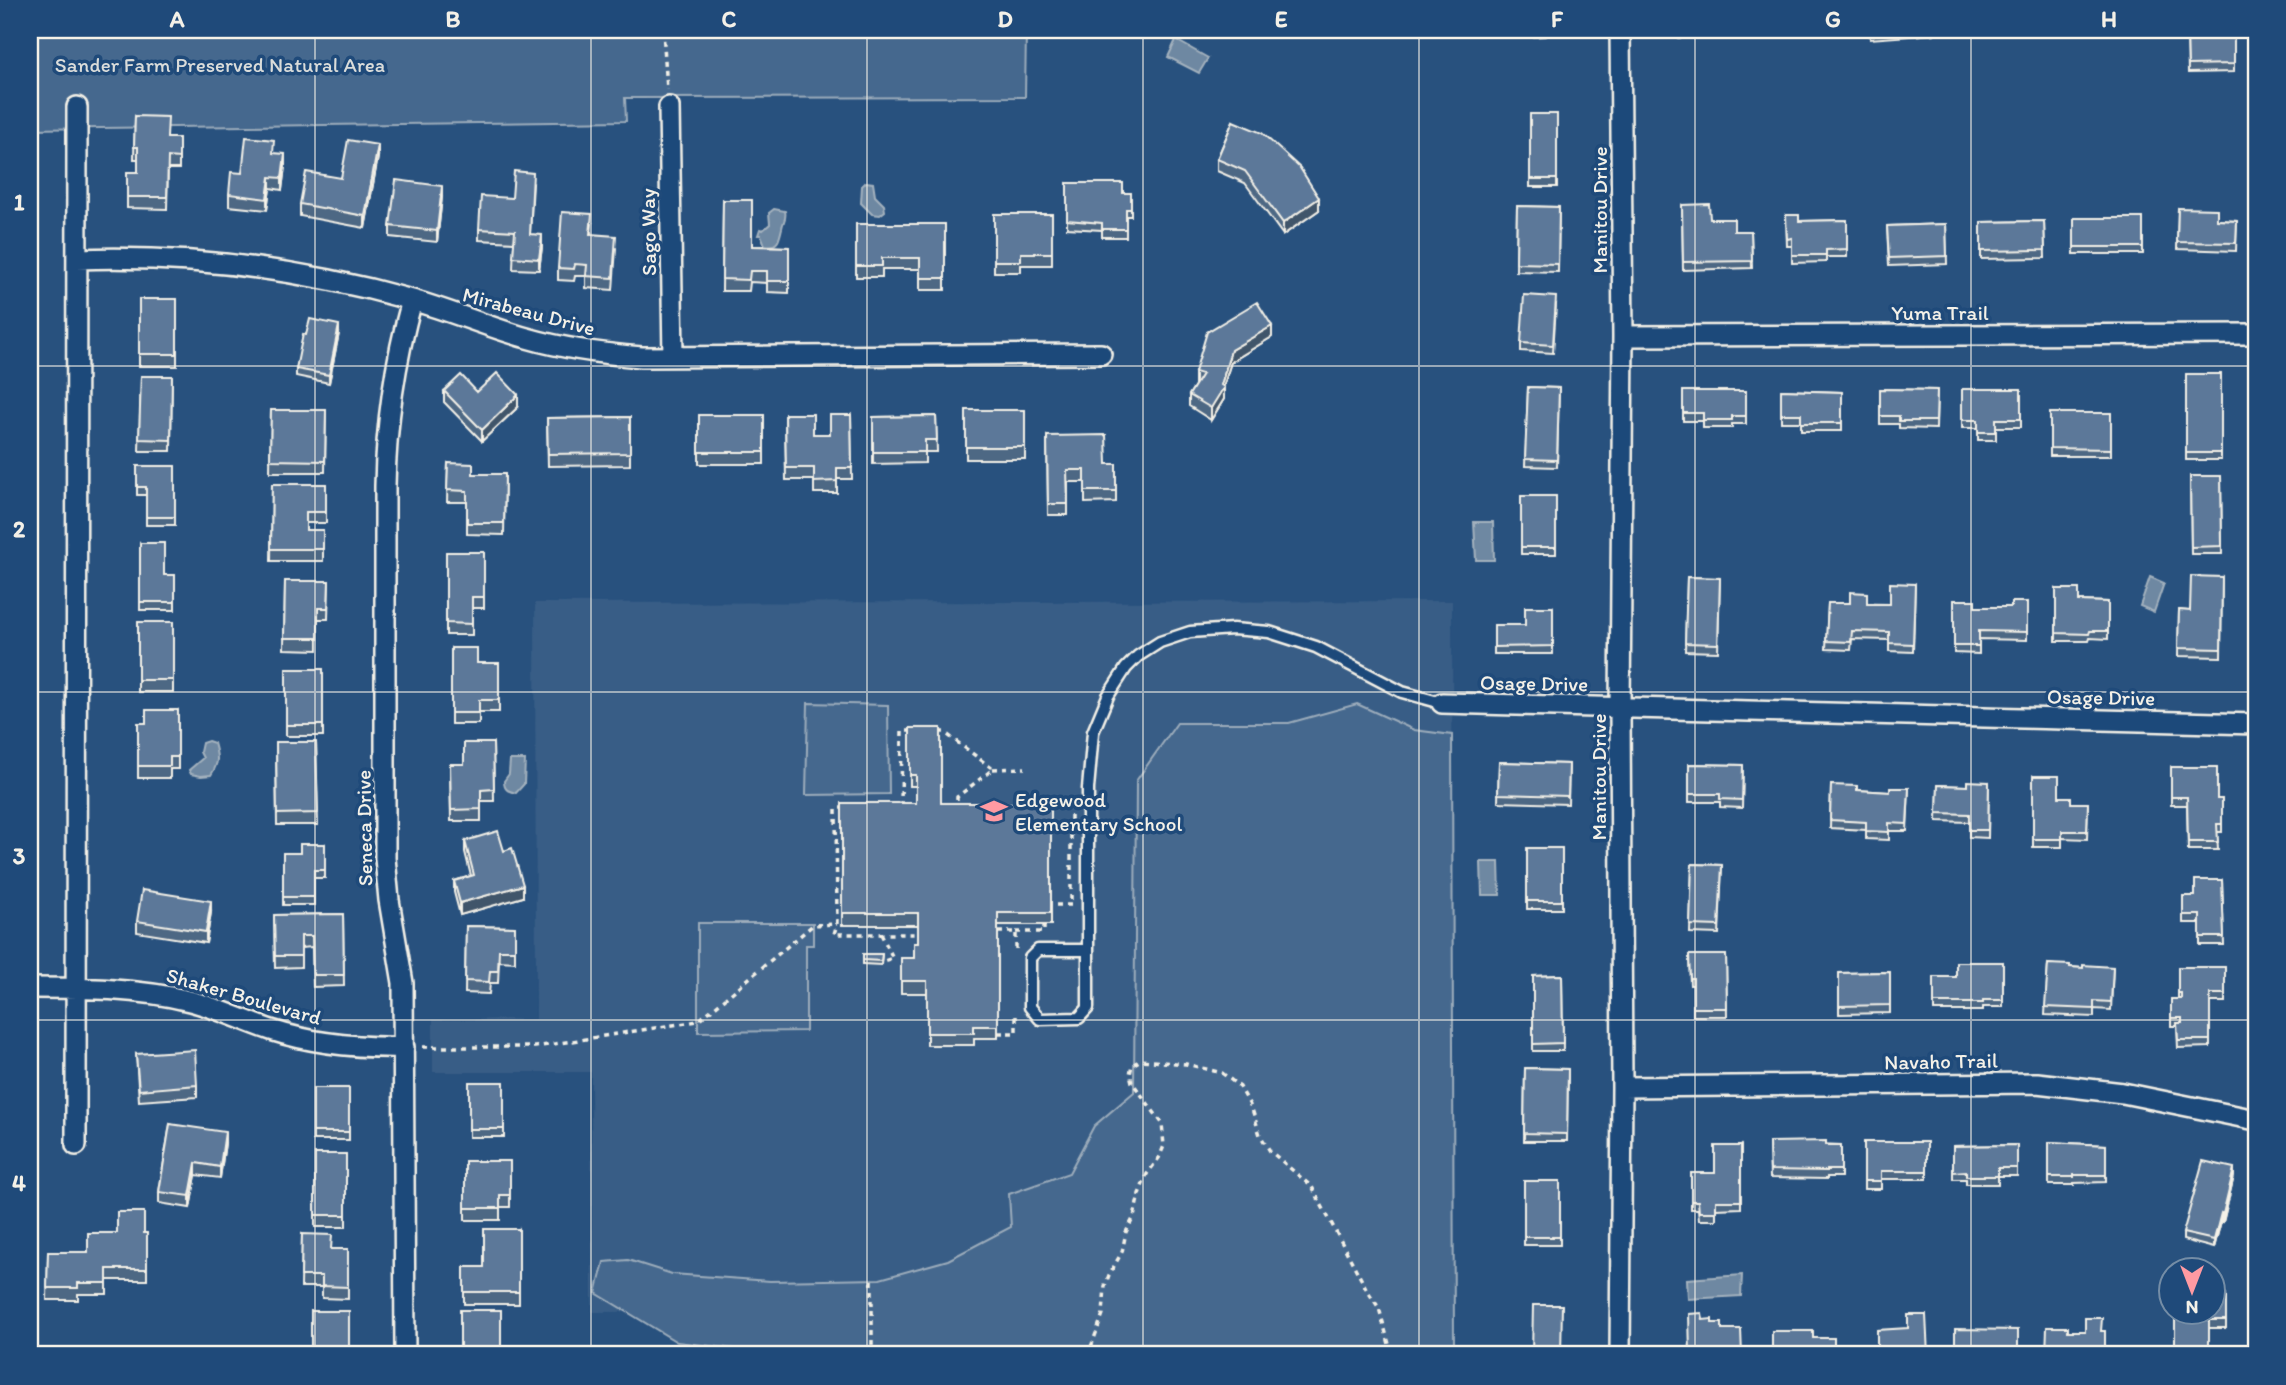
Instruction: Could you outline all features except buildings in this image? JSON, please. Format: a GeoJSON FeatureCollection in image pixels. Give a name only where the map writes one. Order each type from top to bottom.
{"type":"FeatureCollection","features":[{"type":"Feature","properties":{"kind":"street","name":"Manitou Drive"},"geometry":{"type":"LineString","coordinates":[[1620,30],[1623,336],[1620,1355]]}},
{"type":"Feature","properties":{"kind":"street"},"geometry":{"type":"LineString","coordinates":[[76,107],[76,1145]]}},
{"type":"Feature","properties":{"kind":"street","name":"Sago Way"},"geometry":{"type":"LineString","coordinates":[[669,107],[673,357]]}},
{"type":"Feature","properties":{"kind":"street","name":"Mirabeau Drive"},"geometry":{"type":"LineString","coordinates":[[76,259],[162,258],[246,265],[330,279],[412,300],[552,345],[611,355],[673,357],[1101,354]]}},
{"type":"Feature","properties":{"kind":"street","name":"Seneca Drive"},"geometry":{"type":"LineString","coordinates":[[405,1355],[403,983],[385,858],[384,486],[390,397],[412,300]]}},
{"type":"Feature","properties":{"kind":"street","name":"Yuma Trail"},"geometry":{"type":"LineString","coordinates":[[1623,336],[2256,334]]}},
{"type":"Feature","properties":{"kind":"street","name":"Osage Drive"},"geometry":{"type":"LineString","coordinates":[[1442,702],[2256,724]]}},
{"type":"Feature","properties":{"kind":"street","name":"Shaker Boulevard"},"geometry":{"type":"LineString","coordinates":[[30,988],[132,991],[191,1001],[274,1030],[321,1042],[362,1047],[404,1047]]}},
{"type":"Feature","properties":{"kind":"street","name":"Navaho Trail"},"geometry":{"type":"LineString","coordinates":[[1622,1087],[2037,1083],[2110,1090],[2256,1120]]}},
{"type":"Feature","properties":{"kind":"lane","name":"Osage Drive"},"geometry":{"type":"LineString","coordinates":[[1088,950],[1038,950],[1030,958],[1030,1007],[1041,1018],[1079,1018],[1087,1008],[1088,950],[1088,789],[1093,732],[1108,696],[1126,668],[1138,656],[1160,642],[1190,632],[1233,629],[1269,632],[1316,647],[1402,692],[1442,702]]}},
{"type":"Feature","properties":{"kind":"path"},"geometry":{"type":"LineString","coordinates":[[663,30],[669,107]]}},
{"type":"Feature","properties":{"kind":"path"},"geometry":{"type":"LineString","coordinates":[[908,808],[901,808],[902,731],[923,732]]}},
{"type":"Feature","properties":{"kind":"path"},"geometry":{"type":"LineString","coordinates":[[934,732],[944,732],[993,769]]}},
{"type":"Feature","properties":{"kind":"path"},"geometry":{"type":"LineString","coordinates":[[957,806],[957,797],[993,769],[1025,768]]}},
{"type":"Feature","properties":{"kind":"path"},"geometry":{"type":"LineString","coordinates":[[1046,807],[1071,807],[1071,905],[1051,905]]}},
{"type":"Feature","properties":{"kind":"path"},"geometry":{"type":"LineString","coordinates":[[849,808],[836,808],[837,924],[834,934],[918,934]]}},
{"type":"Feature","properties":{"kind":"path"},"geometry":{"type":"LineString","coordinates":[[404,1047],[535,1047],[698,1021],[813,925],[837,924]]}},
{"type":"Feature","properties":{"kind":"path"},"geometry":{"type":"LineString","coordinates":[[1016,932],[1044,932],[1044,925]]}},
{"type":"Feature","properties":{"kind":"path"},"geometry":{"type":"LineString","coordinates":[[881,934],[893,958],[881,962]]}},
{"type":"Feature","properties":{"kind":"path"},"geometry":{"type":"LineString","coordinates":[[1086,1355],[1103,1314],[1105,1286],[1122,1252],[1125,1232],[1134,1217],[1139,1194],[1147,1174],[1164,1146],[1162,1123],[1136,1089],[1130,1074],[1132,1065],[1136,1062],[1158,1060],[1222,1073],[1240,1087],[1252,1109],[1259,1135],[1270,1152],[1312,1187],[1379,1308],[1395,1355]]}},
{"type":"Feature","properties":{"kind":"path"},"geometry":{"type":"LineString","coordinates":[[872,1278],[872,1355]]}},
{"type":"Feature","properties":{"kind":"shaded area"},"geometry":{"type":"Polygon","coordinates":[[[1176,40],[1208,58],[1199,73],[1168,57],[1176,40]]]}},
{"type":"Feature","properties":{"kind":"shaded area"},"geometry":{"type":"Polygon","coordinates":[[[866,182],[873,183],[875,196],[884,205],[885,211],[880,215],[872,214],[861,203],[862,186],[866,182]]]}},
{"type":"Feature","properties":{"kind":"shaded area"},"geometry":{"type":"Polygon","coordinates":[[[774,209],[785,211],[785,218],[778,242],[765,245],[761,235],[758,235],[760,229],[763,230],[770,224],[769,213],[774,209]]]}},
{"type":"Feature","properties":{"kind":"shaded area"},"geometry":{"type":"Polygon","coordinates":[[[1474,522],[1493,522],[1494,560],[1476,560],[1474,522]]]}},
{"type":"Feature","properties":{"kind":"shaded area"},"geometry":{"type":"Polygon","coordinates":[[[2150,577],[2164,583],[2154,612],[2140,606],[2150,577]]]}},
{"type":"Feature","properties":{"kind":"shaded area","name":"Edgewood Elementary School"},"geometry":{"type":"Polygon","coordinates":[[[1452,601],[1454,1308],[592,1312],[591,1072],[433,1072],[433,1020],[536,1019],[535,603],[1452,601]]]}},
{"type":"Feature","properties":{"kind":"shaded area"},"geometry":{"type":"Polygon","coordinates":[[[202,743],[214,743],[216,752],[217,763],[214,771],[211,775],[191,774],[189,770],[203,758],[200,752],[202,743]]]}},
{"type":"Feature","properties":{"kind":"shaded area"},"geometry":{"type":"Polygon","coordinates":[[[510,760],[525,760],[524,784],[516,793],[507,790],[504,784],[509,774],[510,760]]]}},
{"type":"Feature","properties":{"kind":"shaded area"},"geometry":{"type":"Polygon","coordinates":[[[1481,862],[1499,862],[1500,895],[1482,895],[1481,862]]]}},
{"type":"Feature","properties":{"kind":"shaded area"},"geometry":{"type":"Polygon","coordinates":[[[1742,1275],[1741,1296],[1688,1299],[1687,1279],[1742,1275]]]}},
{"type":"Feature","properties":{"kind":"green space","name":"Sander Farm Preserved Natural Area"},"geometry":{"type":"Polygon","coordinates":[[[30,30],[1026,30],[1025,97],[625,98],[626,121],[30,129],[30,30]]]}},
{"type":"Feature","properties":{"kind":"green space"},"geometry":{"type":"Polygon","coordinates":[[[808,703],[888,705],[889,794],[806,795],[808,703]]]}},
{"type":"Feature","properties":{"kind":"green space"},"geometry":{"type":"Polygon","coordinates":[[[1357,704],[1414,730],[1452,735],[1454,1355],[785,1355],[677,1342],[596,1293],[604,1262],[628,1260],[672,1274],[770,1281],[880,1279],[948,1260],[1011,1227],[1009,1194],[1069,1173],[1094,1126],[1134,1092],[1136,781],[1177,723],[1289,723],[1357,704]]]}},
{"type":"Feature","properties":{"kind":"green space"},"geometry":{"type":"Polygon","coordinates":[[[698,923],[813,923],[813,945],[806,945],[806,1031],[698,1032],[698,923]]]}},
{"type":"Feature","properties":{"kind":"place","name":"Edgewood Elementary School"},"geometry":{"type":"Point","coordinates":[994,811]}}]}
